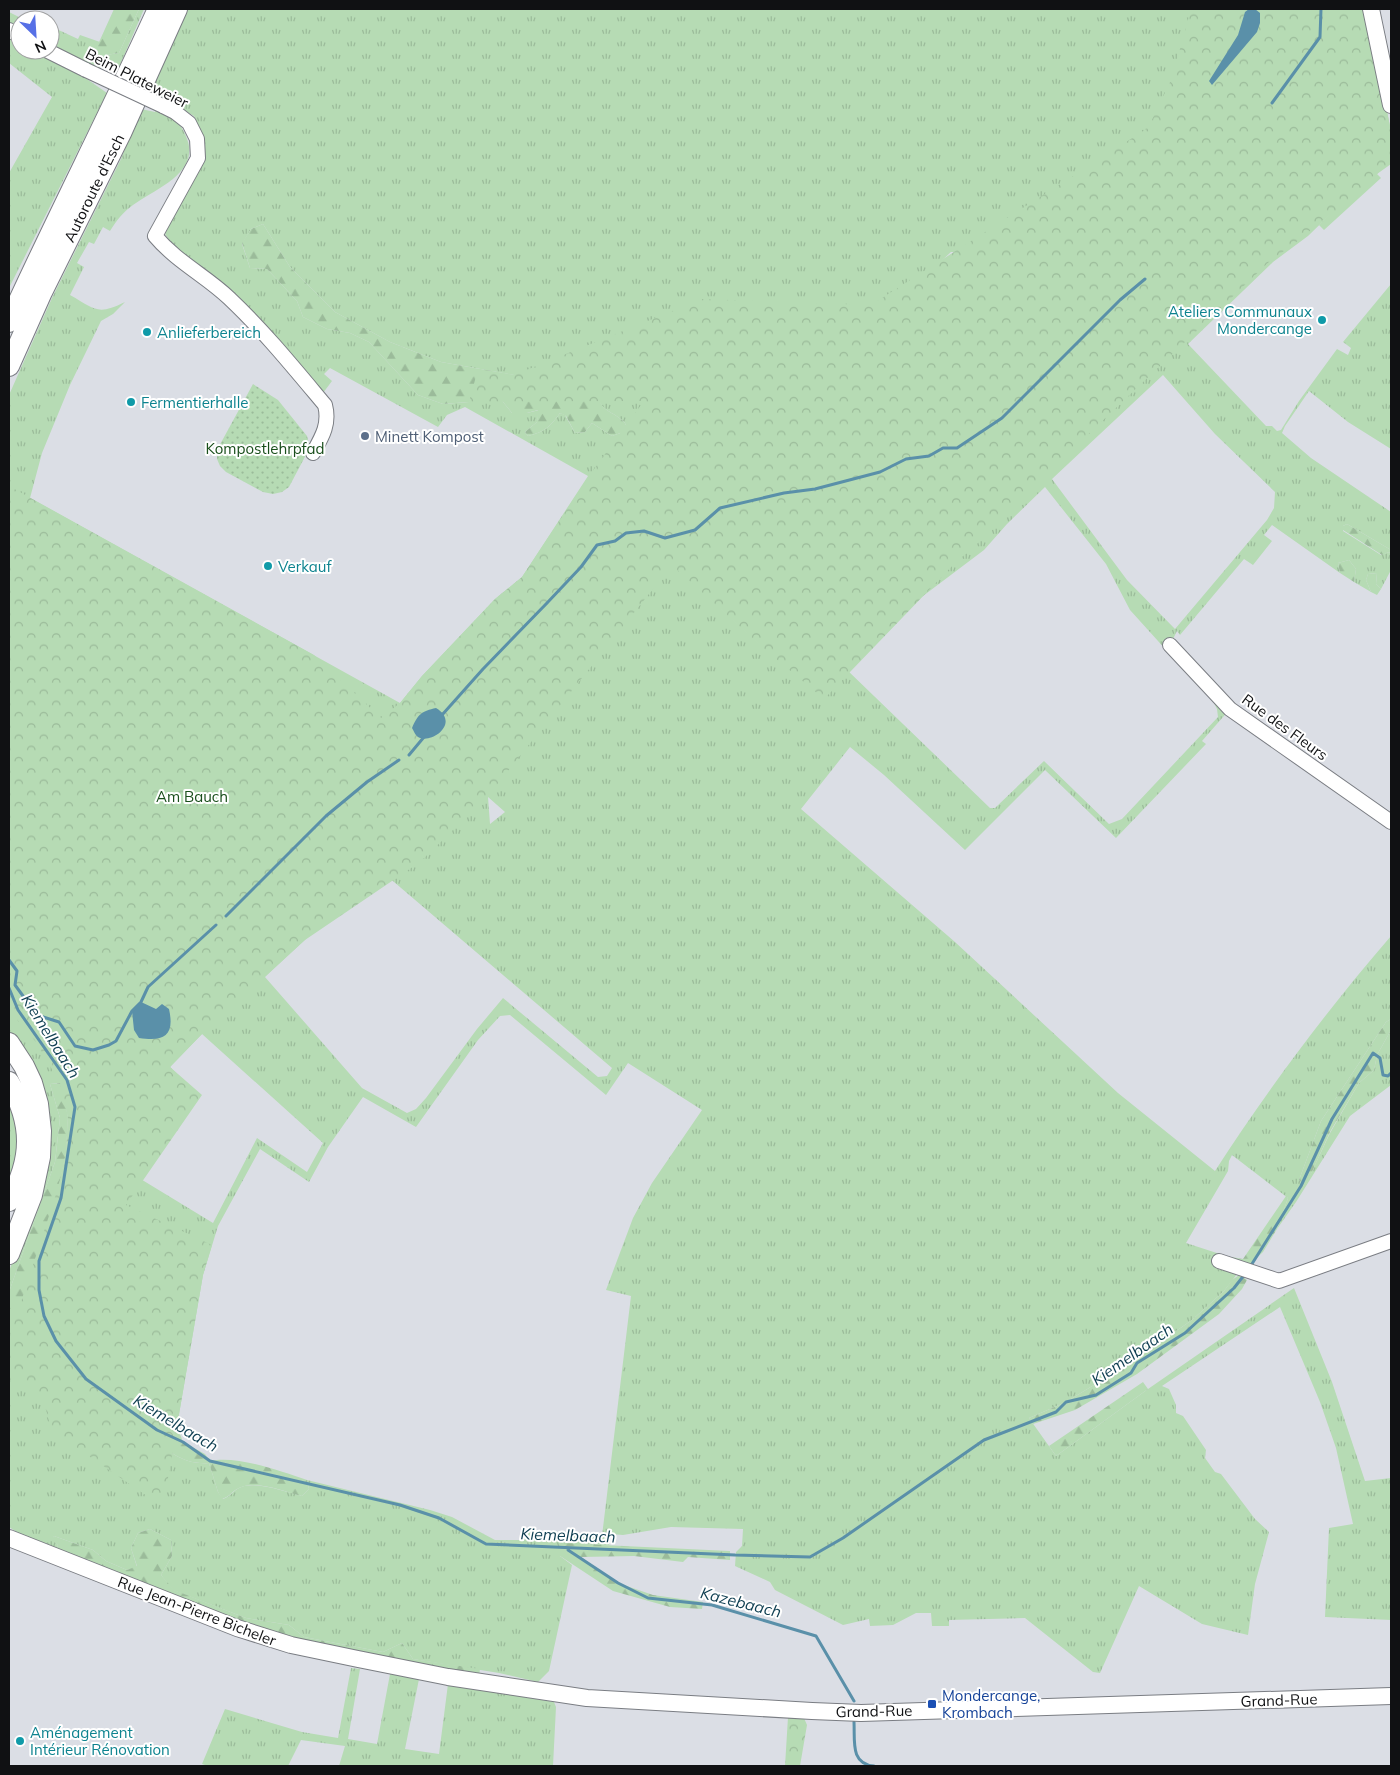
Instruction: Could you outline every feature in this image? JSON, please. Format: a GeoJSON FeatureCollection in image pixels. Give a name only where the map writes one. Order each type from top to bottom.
{"type":"FeatureCollection","features":[{"type":"Feature","properties":{"kind":"highway","name":"Autoroute d'Esch"},"geometry":{"type":"LineString","coordinates":[[9,322],[72,189],[118,98],[158,9]]}},
{"type":"Feature","properties":{"kind":"highway","name":"Autoroute d'Esch"},"geometry":{"type":"LineString","coordinates":[[9,366],[42,292],[122,131],[177,9]]}},
{"type":"Feature","properties":{"kind":"highway"},"geometry":{"type":"LineString","coordinates":[[9,304],[44,233],[72,189]]}},
{"type":"Feature","properties":{"kind":"highway"},"geometry":{"type":"LineString","coordinates":[[9,1043],[24,1066],[32,1084],[38,1104],[40,1144],[32,1195],[9,1254]]}},
{"type":"Feature","properties":{"kind":"highway"},"geometry":{"type":"LineString","coordinates":[[9,1063],[18,1076],[39,1118]]}},
{"type":"Feature","properties":{"kind":"highway"},"geometry":{"type":"LineString","coordinates":[[9,1082],[24,1113],[28,1142],[23,1174],[9,1200]]}},
{"type":"Feature","properties":{"kind":"highway"},"geometry":{"type":"LineString","coordinates":[[9,1221],[37,1172]]}},
{"type":"Feature","properties":{"kind":"main road"},"geometry":{"type":"LineString","coordinates":[[1371,9],[1391,105]]}},
{"type":"Feature","properties":{"kind":"main road","name":"Rue Jean-Pierre Bicheler"},"geometry":{"type":"LineString","coordinates":[[9,1538],[255,1634],[291,1645],[448,1677]]}},
{"type":"Feature","properties":{"kind":"main road","name":"Grand-Rue"},"geometry":{"type":"LineString","coordinates":[[448,1677],[587,1698],[812,1712],[861,1713],[1391,1696]]}},
{"type":"Feature","properties":{"kind":"street","name":"Beim Plateweier"},"geometry":{"type":"LineString","coordinates":[[60,57],[175,112],[189,123],[197,139],[198,158],[156,236],[168,251],[228,296],[265,334],[325,405],[327,414],[326,427],[313,453]]}},
{"type":"Feature","properties":{"kind":"street","name":"Rue des Fleurs"},"geometry":{"type":"LineString","coordinates":[[1170,645],[1230,709],[1391,822]]}},
{"type":"Feature","properties":{"kind":"street"},"geometry":{"type":"LineString","coordinates":[[1219,1261],[1279,1281],[1391,1241]]}},
{"type":"Feature","properties":{"kind":"green space"},"geometry":{"type":"Polygon","coordinates":[[[114,9],[139,9],[119,53],[99,56],[94,66],[86,59],[88,53],[95,51],[114,9]]]}},
{"type":"Feature","properties":{"kind":"green space"},"geometry":{"type":"Polygon","coordinates":[[[139,9],[144,9],[117,72],[94,66],[99,56],[119,53],[139,9]]]}},
{"type":"Feature","properties":{"kind":"green space"},"geometry":{"type":"Polygon","coordinates":[[[188,9],[1257,9],[1271,26],[1187,132],[1067,197],[1061,229],[1002,265],[989,252],[951,252],[885,313],[819,330],[772,354],[758,387],[735,396],[713,387],[692,388],[660,398],[658,404],[663,417],[698,424],[689,440],[685,477],[699,485],[682,498],[664,507],[665,522],[679,528],[695,530],[669,558],[673,565],[763,647],[821,633],[849,623],[890,603],[931,574],[883,528],[860,498],[843,492],[770,498],[806,488],[839,449],[928,391],[982,384],[1013,361],[1040,337],[1031,323],[1047,301],[1073,295],[1106,276],[1133,254],[1161,224],[1168,212],[1202,183],[1202,171],[1230,135],[1247,129],[1251,109],[1304,61],[1317,35],[1314,17],[1310,9],[1337,9],[1348,49],[1322,77],[1310,96],[1243,165],[1198,224],[1175,272],[1186,281],[1218,261],[1228,250],[1238,248],[1273,214],[1284,210],[1293,211],[1300,232],[1307,228],[1317,215],[1346,188],[1374,155],[1377,130],[1360,23],[1356,9],[1366,9],[1391,131],[1391,138],[1388,138],[1380,171],[1377,174],[1374,172],[1308,236],[1273,262],[1188,344],[1266,426],[1272,426],[1277,431],[1281,430],[1299,401],[1337,349],[1348,355],[1351,348],[1343,342],[1391,284],[1391,449],[1348,422],[1309,391],[1282,433],[1311,458],[1391,512],[1391,550],[1347,524],[1343,526],[1343,531],[1381,555],[1389,552],[1391,554],[1391,570],[1381,589],[1376,584],[1377,573],[1368,574],[1366,580],[1371,592],[1354,582],[1356,569],[1349,560],[1338,563],[1340,573],[1272,525],[1264,535],[1272,541],[1253,565],[1244,559],[1180,635],[1177,631],[1170,645],[1230,709],[1202,741],[1206,744],[1116,838],[1045,770],[965,850],[884,775],[850,747],[801,809],[955,942],[1118,1093],[1215,1171],[1299,1050],[1391,936],[1391,1019],[1386,1022],[1321,1121],[1299,1180],[1306,1184],[1330,1133],[1359,1083],[1374,1070],[1377,1055],[1391,1030],[1391,1085],[1350,1116],[1277,1229],[1288,1198],[1232,1155],[1228,1171],[1186,1243],[1223,1255],[1219,1261],[1241,1269],[1224,1291],[1192,1320],[1130,1363],[1066,1402],[1029,1418],[1056,1456],[1148,1389],[1294,1288],[1332,1382],[1365,1481],[1391,1478],[1391,1620],[1325,1617],[1329,1528],[1353,1524],[1336,1448],[1320,1402],[1280,1307],[1162,1386],[1169,1389],[1176,1405],[1176,1413],[1183,1416],[1206,1450],[1205,1458],[1215,1472],[1221,1474],[1255,1519],[1269,1532],[1255,1584],[1248,1635],[1202,1624],[1139,1586],[1100,1673],[1093,1672],[1025,1618],[949,1620],[949,1626],[932,1626],[931,1613],[916,1613],[893,1625],[870,1626],[869,1619],[843,1625],[775,1590],[770,1582],[735,1566],[736,1552],[742,1546],[743,1529],[671,1527],[623,1535],[611,1534],[609,1545],[560,1544],[560,1556],[572,1565],[549,1671],[538,1682],[499,1673],[413,1659],[402,1643],[383,1652],[304,1637],[289,1625],[246,1618],[173,1590],[161,1575],[172,1556],[171,1540],[150,1529],[138,1533],[131,1548],[137,1567],[127,1570],[106,1561],[93,1550],[54,1536],[53,1539],[58,1545],[56,1551],[29,1540],[9,1527],[9,1371],[11,1358],[8,1347],[18,1311],[28,1347],[44,1364],[57,1359],[68,1364],[80,1375],[88,1372],[65,1335],[50,1291],[59,1238],[48,1236],[43,1231],[58,1188],[66,1153],[68,1117],[60,1083],[50,1084],[60,1118],[55,1162],[9,1292],[9,1271],[46,1174],[51,1141],[47,1111],[38,1081],[19,1047],[9,1034],[9,395],[52,298],[121,159],[141,109],[155,112],[156,110],[164,115],[166,113],[179,124],[187,139],[189,151],[187,161],[173,179],[126,210],[110,231],[103,227],[94,244],[89,242],[77,263],[84,267],[70,295],[91,307],[102,310],[125,302],[113,314],[101,321],[70,385],[42,453],[30,498],[400,703],[422,676],[495,599],[522,577],[588,476],[465,407],[447,415],[438,427],[330,368],[324,374],[332,381],[323,393],[231,292],[178,253],[165,234],[201,168],[205,149],[202,135],[194,116],[163,98],[151,86],[188,9]],[[263,224],[251,229],[242,244],[250,268],[267,269],[297,301],[303,317],[327,329],[350,333],[369,342],[418,395],[443,404],[469,402],[478,393],[499,397],[512,413],[527,413],[539,410],[537,422],[525,432],[528,436],[546,428],[560,413],[565,415],[575,433],[585,432],[592,423],[612,436],[629,430],[623,421],[603,407],[597,393],[441,362],[390,342],[335,312],[290,267],[263,224]],[[1163,375],[1052,479],[1127,580],[1175,629],[1267,520],[1274,508],[1275,492],[1215,434],[1163,375]],[[1006,421],[941,474],[943,489],[978,527],[980,533],[1037,476],[1020,454],[1028,446],[1015,427],[1006,421]],[[1045,487],[1007,524],[984,550],[923,596],[879,620],[824,643],[843,670],[845,668],[990,808],[995,808],[1044,761],[1109,824],[1122,819],[1218,717],[1214,703],[1130,610],[1106,564],[1045,487]],[[488,797],[490,824],[505,812],[488,797]],[[380,870],[265,977],[362,1088],[407,1113],[416,1109],[503,998],[598,1077],[607,1076],[612,1068],[380,870]],[[147,988],[137,989],[114,1014],[106,1037],[109,1045],[116,1041],[132,1011],[134,1030],[139,1038],[161,1038],[169,1031],[169,1009],[162,1004],[161,999],[147,988]],[[510,1015],[500,1016],[478,1040],[416,1127],[363,1097],[328,1147],[309,1182],[260,1149],[218,1226],[203,1275],[177,1426],[164,1419],[150,1423],[149,1437],[177,1456],[191,1462],[209,1463],[218,1492],[223,1499],[239,1488],[253,1485],[270,1487],[302,1496],[309,1489],[307,1480],[452,1517],[495,1540],[524,1540],[526,1530],[602,1536],[631,1296],[606,1290],[633,1218],[652,1183],[702,1110],[628,1063],[606,1095],[510,1015]],[[202,1034],[170,1067],[184,1081],[171,1120],[155,1155],[139,1178],[213,1223],[257,1138],[307,1172],[323,1143],[202,1034]]]}},
{"type":"Feature","properties":{"kind":"green space","name":"Am Bauch"},"geometry":{"type":"Polygon","coordinates":[[[1191,9],[1366,9],[1391,131],[1391,164],[1377,174],[1381,178],[1324,230],[1319,225],[1330,214],[1294,244],[1271,260],[955,563],[824,699],[762,647],[672,565],[488,796],[420,862],[305,940],[202,1034],[170,1067],[202,1095],[126,1205],[212,1245],[203,1275],[163,1507],[51,1430],[46,1410],[39,1398],[28,1389],[9,1380],[9,1339],[58,1188],[66,1153],[68,1117],[60,1083],[36,1042],[9,1010],[9,486],[314,655],[381,718],[400,703],[422,676],[495,599],[522,577],[589,476],[644,401],[469,402],[478,369],[514,375],[702,299],[871,305],[1148,128],[1172,78],[1191,9]]]}},
{"type":"Feature","properties":{"kind":"green space"},"geometry":{"type":"Polygon","coordinates":[[[60,31],[78,39],[80,35],[100,42],[95,52],[86,58],[89,65],[60,51],[60,31]]]}},
{"type":"Feature","properties":{"kind":"green space"},"geometry":{"type":"Polygon","coordinates":[[[9,37],[10,60],[54,60],[84,74],[84,77],[107,93],[9,288],[9,173],[52,97],[9,63],[9,37]]]}},
{"type":"Feature","properties":{"kind":"green space"},"geometry":{"type":"Polygon","coordinates":[[[263,224],[290,267],[335,312],[390,342],[441,362],[598,393],[603,407],[623,421],[629,430],[612,436],[592,423],[585,432],[575,433],[566,416],[560,413],[546,428],[528,436],[525,432],[537,422],[538,410],[527,413],[512,413],[499,397],[478,393],[469,402],[443,404],[418,395],[369,342],[350,333],[327,329],[303,317],[297,301],[267,269],[250,268],[242,243],[251,229],[263,224]]]}},
{"type":"Feature","properties":{"kind":"green space","name":"Kompostlehrpfad"},"geometry":{"type":"Polygon","coordinates":[[[253,384],[278,400],[307,436],[308,451],[289,487],[282,492],[273,494],[263,492],[226,472],[220,466],[217,459],[217,450],[253,384]]]}},
{"type":"Feature","properties":{"kind":"green space"},"geometry":{"type":"Polygon","coordinates":[[[1347,524],[1391,550],[1391,554],[1389,552],[1382,555],[1343,530],[1343,526],[1347,524]]]}},
{"type":"Feature","properties":{"kind":"green space"},"geometry":{"type":"Polygon","coordinates":[[[1349,560],[1356,569],[1354,582],[1340,573],[1338,563],[1349,560]]]}},
{"type":"Feature","properties":{"kind":"green space"},"geometry":{"type":"Polygon","coordinates":[[[1377,573],[1376,584],[1381,589],[1377,595],[1371,592],[1366,580],[1368,574],[1377,573]]]}},
{"type":"Feature","properties":{"kind":"green space"},"geometry":{"type":"Polygon","coordinates":[[[1391,1019],[1391,1030],[1377,1055],[1374,1070],[1359,1083],[1330,1132],[1306,1185],[1299,1180],[1321,1121],[1386,1022],[1391,1019]]]}},
{"type":"Feature","properties":{"kind":"green space"},"geometry":{"type":"Polygon","coordinates":[[[61,1083],[68,1117],[66,1153],[48,1236],[9,1339],[9,1292],[55,1162],[60,1118],[50,1084],[61,1083]]]}},
{"type":"Feature","properties":{"kind":"green space"},"geometry":{"type":"Polygon","coordinates":[[[9,1093],[22,1142],[9,1188],[9,1093]]]}},
{"type":"Feature","properties":{"kind":"green space"},"geometry":{"type":"Polygon","coordinates":[[[1286,1196],[1288,1198],[1277,1229],[1263,1252],[1247,1267],[1230,1259],[1231,1257],[1243,1259],[1286,1196]]]}},
{"type":"Feature","properties":{"kind":"green space"},"geometry":{"type":"Polygon","coordinates":[[[1239,1275],[1247,1280],[1242,1289],[1219,1314],[1137,1374],[1075,1410],[1033,1424],[1029,1418],[1066,1402],[1130,1363],[1192,1320],[1239,1275]]]}},
{"type":"Feature","properties":{"kind":"green space"},"geometry":{"type":"Polygon","coordinates":[[[1143,1382],[1148,1389],[1056,1456],[1049,1446],[1143,1382]]]}},
{"type":"Feature","properties":{"kind":"green space"},"geometry":{"type":"Polygon","coordinates":[[[177,1426],[183,1442],[205,1454],[210,1461],[233,1460],[272,1468],[307,1480],[309,1489],[302,1496],[279,1489],[253,1485],[237,1489],[222,1499],[209,1463],[191,1462],[177,1456],[149,1437],[177,1426]]]}},
{"type":"Feature","properties":{"kind":"green space"},"geometry":{"type":"Polygon","coordinates":[[[150,1529],[171,1540],[172,1556],[161,1575],[174,1590],[246,1618],[289,1625],[304,1637],[383,1652],[402,1643],[413,1659],[480,1669],[479,1676],[293,1641],[56,1551],[58,1545],[52,1539],[54,1536],[93,1550],[106,1561],[127,1570],[137,1566],[131,1548],[138,1533],[150,1529]]]}},
{"type":"Feature","properties":{"kind":"green space"},"geometry":{"type":"Polygon","coordinates":[[[560,1543],[730,1551],[730,1560],[688,1557],[683,1562],[634,1556],[581,1557],[618,1583],[653,1595],[703,1602],[702,1609],[670,1607],[613,1591],[560,1556],[560,1543]]]}},
{"type":"Feature","properties":{"kind":"green space"},"geometry":{"type":"Polygon","coordinates":[[[351,1668],[360,1669],[348,1739],[377,1744],[390,1674],[419,1679],[405,1749],[439,1754],[448,1684],[554,1702],[556,1707],[553,1766],[339,1766],[345,1746],[301,1740],[288,1766],[208,1766],[202,1764],[225,1709],[302,1732],[338,1738],[351,1668]]]}},
{"type":"Feature","properties":{"kind":"green space"},"geometry":{"type":"Polygon","coordinates":[[[788,1717],[804,1718],[807,1725],[800,1766],[785,1766],[788,1717]]]}},
{"type":"Feature","properties":{"kind":"water"},"geometry":{"type":"Polygon","coordinates":[[[1249,9],[1255,9],[1260,13],[1260,23],[1257,32],[1212,85],[1209,81],[1238,35],[1245,12],[1249,9]]]}},
{"type":"Feature","properties":{"kind":"water"},"geometry":{"type":"Polygon","coordinates":[[[436,708],[443,714],[446,720],[445,726],[430,738],[418,737],[412,728],[416,719],[427,710],[436,708]]]}},
{"type":"Feature","properties":{"kind":"water"},"geometry":{"type":"Polygon","coordinates":[[[141,1002],[156,1009],[162,1004],[169,1009],[170,1025],[166,1035],[155,1039],[139,1038],[134,1030],[132,1011],[141,1002]]]}},
{"type":"Feature","properties":{"kind":"waterway"},"geometry":{"type":"LineString","coordinates":[[1272,103],[1320,37],[1321,9]]}},
{"type":"Feature","properties":{"kind":"waterway"},"geometry":{"type":"LineString","coordinates":[[442,715],[483,669],[581,567],[597,545],[615,541],[626,533],[644,531],[665,538],[695,530],[720,508],[784,493],[815,489],[880,472],[906,459],[929,456],[943,448],[957,448],[1002,418],[1120,300],[1145,279]]}},
{"type":"Feature","properties":{"kind":"waterway"},"geometry":{"type":"LineString","coordinates":[[409,755],[424,737]]}},
{"type":"Feature","properties":{"kind":"waterway"},"geometry":{"type":"LineString","coordinates":[[226,916],[326,816],[367,782],[399,760]]}},
{"type":"Feature","properties":{"kind":"waterway"},"geometry":{"type":"LineString","coordinates":[[9,960],[17,971],[15,985],[37,1015],[59,1022],[75,1046],[93,1050],[116,1041],[132,1011],[141,1002],[148,987],[216,925]]}},
{"type":"Feature","properties":{"kind":"waterway","name":"Kiemelbaach"},"geometry":{"type":"LineString","coordinates":[[9,988],[18,1010],[67,1080],[75,1107],[61,1198],[39,1261],[39,1290],[44,1316],[56,1341],[86,1379],[157,1430],[183,1442],[210,1461],[400,1505],[439,1518],[486,1544],[735,1555]]}},
{"type":"Feature","properties":{"kind":"waterway","name":"Kiemelbaach"},"geometry":{"type":"LineString","coordinates":[[1250,1267],[1301,1186],[1332,1119],[1373,1053],[1380,1058],[1383,1075],[1388,1076],[1391,1073]]}},
{"type":"Feature","properties":{"kind":"waterway","name":"Kiemelbaach"},"geometry":{"type":"LineString","coordinates":[[735,1555],[810,1557],[843,1538],[984,1440],[1056,1412],[1066,1402],[1096,1395],[1131,1373],[1137,1363],[1185,1333],[1234,1288],[1245,1274]]}},
{"type":"Feature","properties":{"kind":"waterway","name":"Kazebaach"},"geometry":{"type":"LineString","coordinates":[[568,1550],[618,1583],[648,1598],[712,1605],[816,1636],[854,1701]]}},
{"type":"Feature","properties":{"kind":"waterway","name":"Kazebaach"},"geometry":{"type":"LineString","coordinates":[[854,1722],[854,1744],[857,1756],[866,1764],[874,1766]]}},
{"type":"Feature","properties":{"kind":"place","name":"Ateliers Communaux Mondercange"},"geometry":{"type":"Point","coordinates":[1322,320]}},
{"type":"Feature","properties":{"kind":"place","name":"Anlieferbereich"},"geometry":{"type":"Point","coordinates":[147,332]}},
{"type":"Feature","properties":{"kind":"place","name":"Fermentierhalle"},"geometry":{"type":"Point","coordinates":[131,402]}},
{"type":"Feature","properties":{"kind":"place","name":"Minett Kompost"},"geometry":{"type":"Point","coordinates":[365,436]}},
{"type":"Feature","properties":{"kind":"place","name":"Verkauf"},"geometry":{"type":"Point","coordinates":[268,566]}},
{"type":"Feature","properties":{"kind":"place","name":"Mondercange, Krombach"},"geometry":{"type":"Point","coordinates":[932,1704]}},
{"type":"Feature","properties":{"kind":"place","name":"Aménagement Intérieur Rénovation"},"geometry":{"type":"Point","coordinates":[20,1741]}}]}
